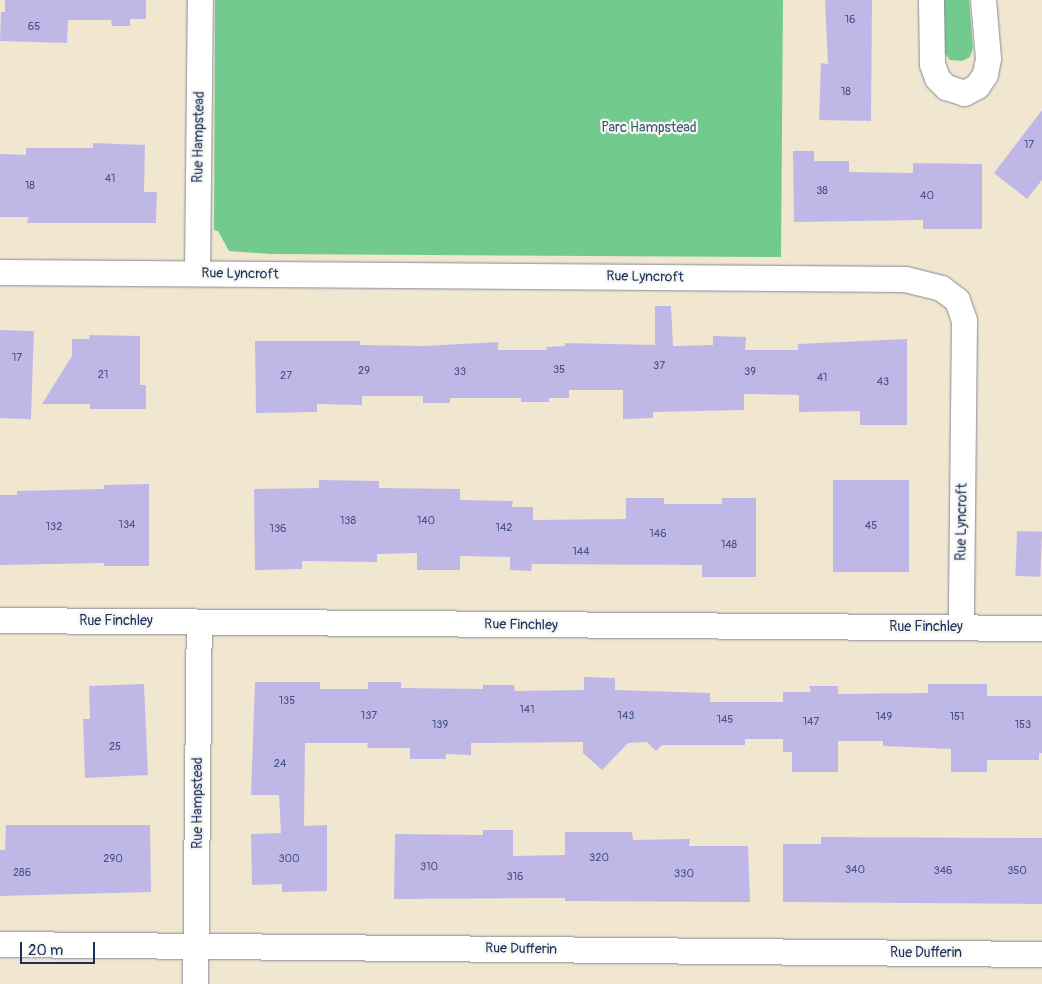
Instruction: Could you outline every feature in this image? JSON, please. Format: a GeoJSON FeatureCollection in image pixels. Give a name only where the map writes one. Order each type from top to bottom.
{"type":"FeatureCollection","features":[{"type":"Feature","properties":{"kind":"street","name":"Rue Hampstead"},"geometry":{"type":"LineString","coordinates":[[197,273],[200,0]]}},
{"type":"Feature","properties":{"kind":"street"},"geometry":{"type":"LineString","coordinates":[[931,0],[932,64],[937,78],[946,87],[964,93],[977,86],[985,74],[988,58],[983,0]]}},
{"type":"Feature","properties":{"kind":"street","name":"Rue Lyncroft"},"geometry":{"type":"LineString","coordinates":[[0,272],[905,279],[941,288],[957,300],[964,320],[961,627]]}},
{"type":"Feature","properties":{"kind":"street","name":"Rue Finchley"},"geometry":{"type":"LineString","coordinates":[[0,620],[1042,628]]}},
{"type":"Feature","properties":{"kind":"street","name":"Rue Hampstead"},"geometry":{"type":"LineString","coordinates":[[195,984],[199,622]]}},
{"type":"Feature","properties":{"kind":"street","name":"Rue Dufferin"},"geometry":{"type":"LineString","coordinates":[[0,944],[1042,954]]}},
{"type":"Feature","properties":{"kind":"green space","name":"Parc Hampstead"},"geometry":{"type":"Polygon","coordinates":[[[215,0],[783,0],[781,257],[272,254],[229,251],[218,231],[214,230],[215,0]]]}},
{"type":"Feature","properties":{"kind":"green space"},"geometry":{"type":"Polygon","coordinates":[[[943,0],[969,0],[973,48],[970,57],[962,61],[950,60],[943,51],[943,0]]]}},
{"type":"Feature","properties":{"kind":"building"},"geometry":{"type":"Polygon","coordinates":[[[5,0],[146,0],[146,19],[130,19],[130,26],[112,26],[111,20],[68,20],[67,43],[0,41],[1,12],[5,12],[5,0]]]}},
{"type":"Feature","properties":{"kind":"building"},"geometry":{"type":"Polygon","coordinates":[[[825,0],[872,0],[871,121],[819,120],[821,63],[828,64],[825,0]]]}},
{"type":"Feature","properties":{"kind":"building"},"geometry":{"type":"Polygon","coordinates":[[[1042,110],[1042,180],[1027,199],[994,173],[1042,110]]]}},
{"type":"Feature","properties":{"kind":"building"},"geometry":{"type":"Polygon","coordinates":[[[93,143],[145,145],[144,192],[157,192],[156,223],[27,223],[28,217],[0,217],[0,154],[26,155],[26,148],[93,148],[93,143]]]}},
{"type":"Feature","properties":{"kind":"building"},"geometry":{"type":"Polygon","coordinates":[[[793,151],[814,151],[814,161],[849,161],[849,172],[913,173],[913,163],[982,164],[982,229],[923,229],[923,220],[794,222],[793,151]]]}},
{"type":"Feature","properties":{"kind":"building"},"geometry":{"type":"Polygon","coordinates":[[[655,306],[671,306],[673,346],[713,345],[713,336],[746,337],[745,350],[798,350],[798,344],[907,339],[907,425],[860,425],[860,411],[799,412],[799,395],[744,394],[744,410],[653,412],[653,418],[623,419],[623,390],[569,390],[569,398],[549,398],[549,402],[521,402],[521,398],[450,398],[450,403],[423,403],[423,396],[362,396],[362,405],[317,404],[317,412],[256,413],[255,341],[360,341],[360,345],[424,346],[498,342],[498,350],[547,350],[546,347],[565,346],[565,343],[655,345],[655,306]]]}},
{"type":"Feature","properties":{"kind":"building"},"geometry":{"type":"Polygon","coordinates":[[[0,330],[34,331],[31,419],[0,418],[0,330]]]}},
{"type":"Feature","properties":{"kind":"building"},"geometry":{"type":"Polygon","coordinates":[[[89,335],[140,336],[140,385],[146,385],[146,409],[90,409],[90,404],[42,404],[72,356],[72,339],[90,339],[89,335]]]}},
{"type":"Feature","properties":{"kind":"building"},"geometry":{"type":"Polygon","coordinates":[[[319,480],[379,481],[379,488],[460,489],[460,500],[513,501],[512,507],[533,507],[533,520],[626,519],[626,498],[664,498],[664,504],[722,504],[722,498],[756,498],[756,577],[702,577],[702,565],[532,564],[531,571],[510,570],[510,557],[460,556],[460,570],[417,570],[417,553],[377,554],[377,562],[302,561],[302,569],[255,570],[254,489],[319,488],[319,480]]]}},
{"type":"Feature","properties":{"kind":"building"},"geometry":{"type":"Polygon","coordinates":[[[833,480],[909,480],[909,572],[833,572],[833,480]]]}},
{"type":"Feature","properties":{"kind":"building"},"geometry":{"type":"Polygon","coordinates":[[[149,484],[149,566],[104,566],[104,563],[0,565],[0,495],[17,495],[17,491],[104,489],[104,485],[149,484]]]}},
{"type":"Feature","properties":{"kind":"building"},"geometry":{"type":"Polygon","coordinates":[[[1017,531],[1042,532],[1040,577],[1015,576],[1017,531]]]}},
{"type":"Feature","properties":{"kind":"building"},"geometry":{"type":"Polygon","coordinates":[[[584,677],[615,678],[615,690],[710,693],[710,702],[783,702],[783,692],[811,692],[809,686],[838,686],[838,694],[928,693],[928,684],[987,684],[987,696],[1042,696],[1042,753],[1039,753],[1039,760],[987,760],[987,772],[951,772],[951,749],[883,746],[883,741],[838,741],[838,772],[792,772],[792,752],[783,752],[783,739],[745,739],[745,745],[662,745],[656,751],[647,742],[628,743],[602,770],[583,753],[583,742],[471,743],[471,755],[446,754],[446,759],[410,759],[410,748],[367,748],[368,743],[305,743],[304,826],[327,825],[327,891],[282,892],[282,884],[252,885],[251,834],[281,833],[279,795],[251,795],[255,682],[320,682],[320,689],[368,689],[368,682],[401,682],[401,688],[483,689],[483,685],[514,685],[515,691],[584,690],[584,677]]]}},
{"type":"Feature","properties":{"kind":"building"},"geometry":{"type":"Polygon","coordinates":[[[144,684],[148,775],[85,778],[83,719],[90,719],[89,686],[144,684]]]}},
{"type":"Feature","properties":{"kind":"building"},"geometry":{"type":"Polygon","coordinates":[[[6,825],[150,825],[151,892],[0,896],[0,850],[5,850],[6,825]]]}},
{"type":"Feature","properties":{"kind":"building"},"geometry":{"type":"Polygon","coordinates":[[[483,830],[513,830],[513,856],[565,855],[565,832],[632,832],[633,840],[690,839],[689,846],[748,846],[750,902],[565,901],[565,898],[394,899],[395,834],[483,835],[483,830]]]}},
{"type":"Feature","properties":{"kind":"building"},"geometry":{"type":"Polygon","coordinates":[[[821,837],[1042,838],[1042,904],[783,902],[783,844],[821,844],[821,837]]]}}]}
